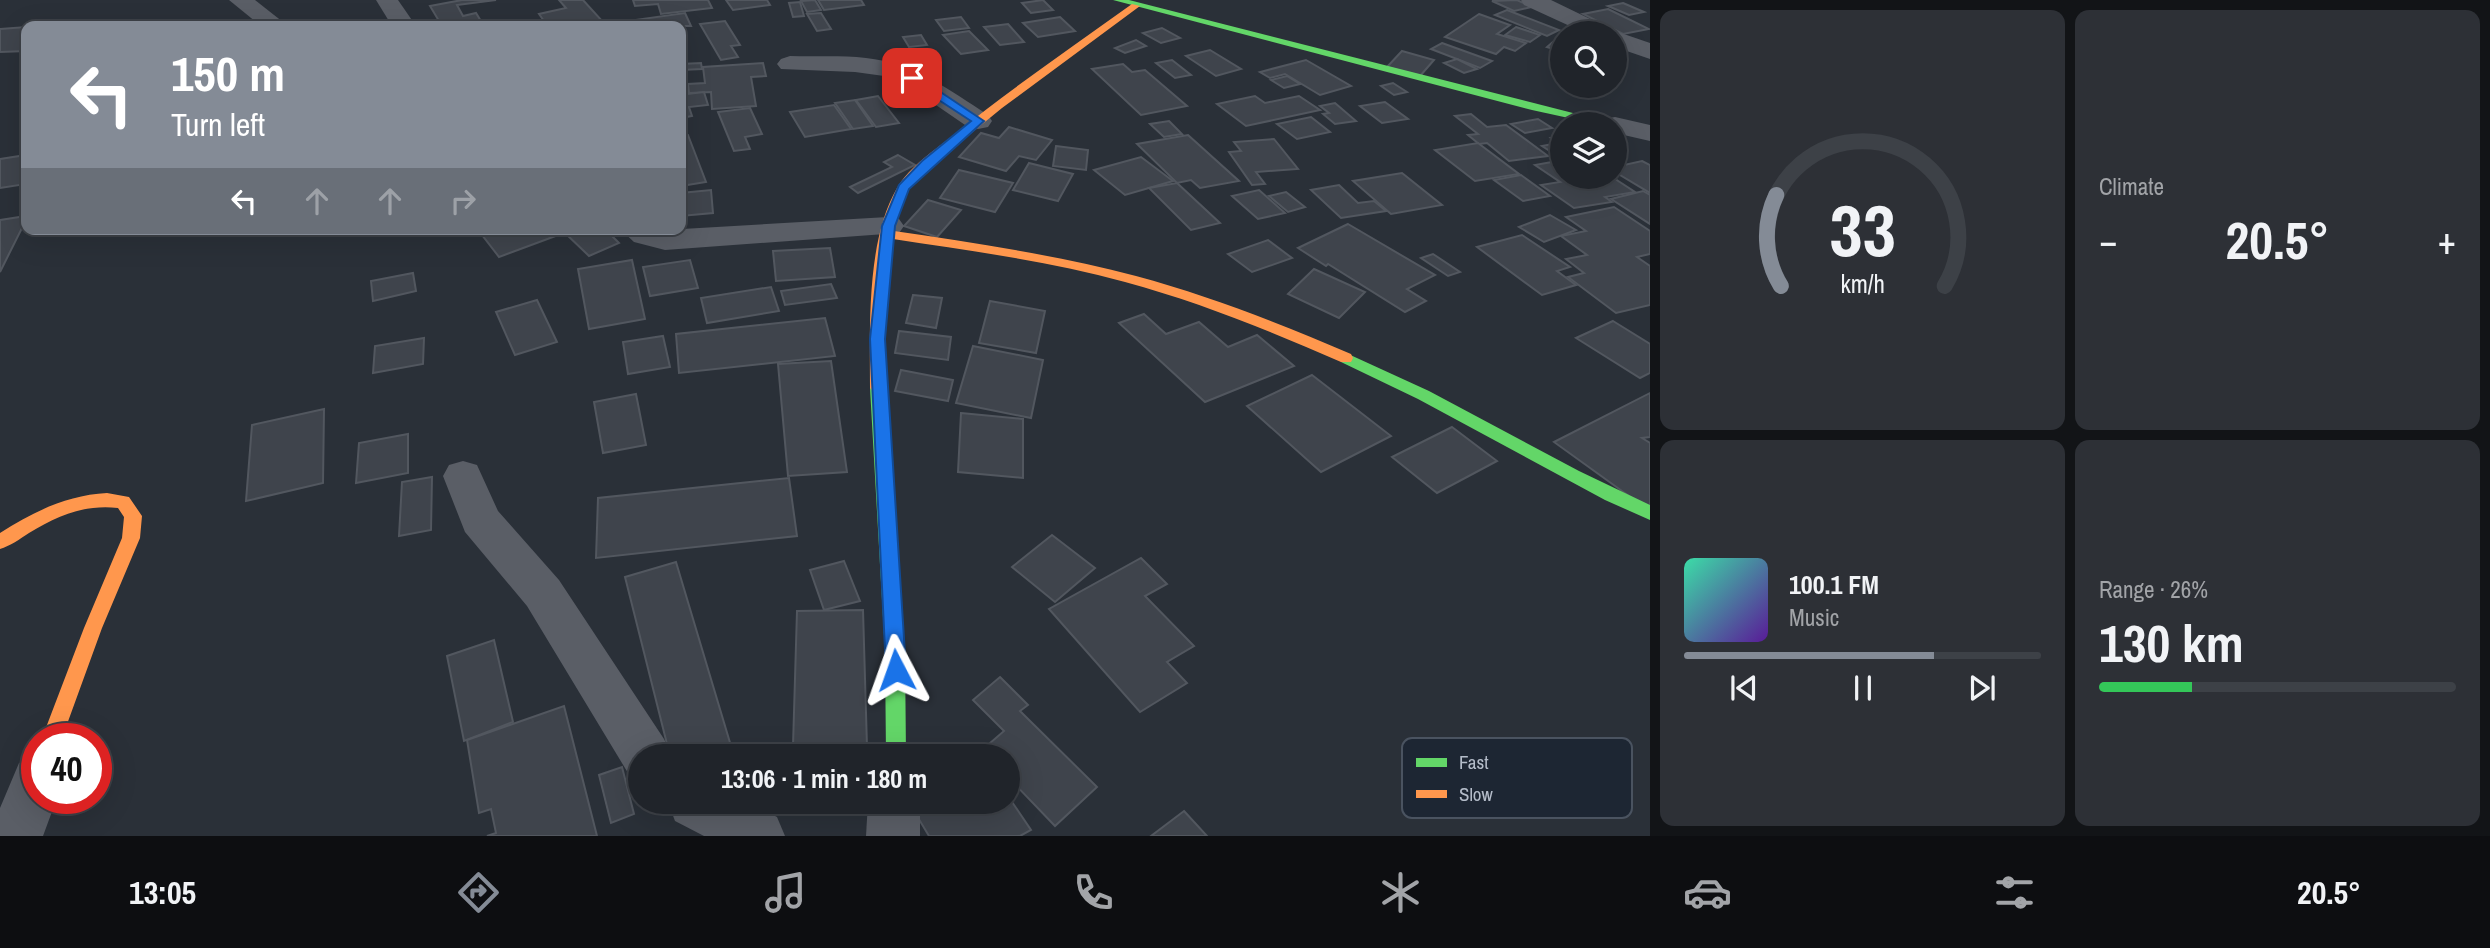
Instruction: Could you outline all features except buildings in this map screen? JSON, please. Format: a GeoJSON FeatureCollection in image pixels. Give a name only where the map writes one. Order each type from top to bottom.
{"type":"FeatureCollection","features":[{"type":"Feature","properties":{"kind":"street"},"geometry":{"type":"LineString","coordinates":[[240,0],[269,21]]}},
{"type":"Feature","properties":{"kind":"street"},"geometry":{"type":"LineString","coordinates":[[387,0],[401,21]]}},
{"type":"Feature","properties":{"kind":"street"},"geometry":{"type":"LineString","coordinates":[[1118,0],[1562,112]]}},
{"type":"Feature","properties":{"kind":"street"},"geometry":{"type":"LineString","coordinates":[[1532,0],[1578,21]]}},
{"type":"Feature","properties":{"kind":"street"},"geometry":{"type":"LineString","coordinates":[[895,744],[897,698],[877,339],[888,230],[903,188],[926,164],[978,121],[1135,6]]}},
{"type":"Feature","properties":{"kind":"street"},"geometry":{"type":"LineString","coordinates":[[1627,43],[1650,52]]}},
{"type":"Feature","properties":{"kind":"street"},"geometry":{"type":"LineString","coordinates":[[790,64],[891,69],[912,78],[978,121]]}},
{"type":"Feature","properties":{"kind":"street"},"geometry":{"type":"LineString","coordinates":[[1627,128],[1650,133]]}},
{"type":"Feature","properties":{"kind":"street"},"geometry":{"type":"LineString","coordinates":[[645,235],[674,240],[888,230],[1042,258],[1127,278],[1202,301],[1371,369],[1458,410],[1601,493],[1650,513]]}},
{"type":"Feature","properties":{"kind":"street"},"geometry":{"type":"LineString","coordinates":[[463,476],[480,520],[543,593],[638,744]]}},
{"type":"Feature","properties":{"kind":"street"},"geometry":{"type":"LineString","coordinates":[[0,542],[53,513],[101,498],[123,502],[133,516],[127,550],[93,628],[58,723]]}},
{"type":"Feature","properties":{"kind":"street"},"geometry":{"type":"LineString","coordinates":[[16,836],[24,814]]}},
{"type":"Feature","properties":{"kind":"street"},"geometry":{"type":"LineString","coordinates":[[717,814],[758,836]]}},
{"type":"Feature","properties":{"kind":"street"},"geometry":{"type":"LineString","coordinates":[[893,836],[894,814]]}},
{"type":"Feature","properties":{"kind":"traffic: fast"},"geometry":{"type":"LineString","coordinates":[[1118,0],[1555,112]]}},
{"type":"Feature","properties":{"kind":"traffic: fast"},"geometry":{"type":"LineString","coordinates":[[1346,358],[1650,513]]}},
{"type":"Feature","properties":{"kind":"traffic: fast"},"geometry":{"type":"LineString","coordinates":[[878,388],[895,653],[896,744]]}},
{"type":"Feature","properties":{"kind":"traffic: slow"},"geometry":{"type":"LineString","coordinates":[[878,388],[883,256],[894,206],[903,188],[920,168],[976,123],[1135,6]]}},
{"type":"Feature","properties":{"kind":"traffic: slow"},"geometry":{"type":"LineString","coordinates":[[888,234],[994,250],[1131,279],[1224,309],[1346,358]]}},
{"type":"Feature","properties":{"kind":"traffic: slow"},"geometry":{"type":"LineString","coordinates":[[0,542],[43,517],[74,504],[107,500],[123,502],[133,516],[131,538],[93,628],[58,723]]}},
{"type":"Feature","properties":{"kind":"route"},"geometry":{"type":"LineString","coordinates":[[896,670],[877,339],[888,226],[903,188],[926,164],[978,121],[912,78]]}}]}
